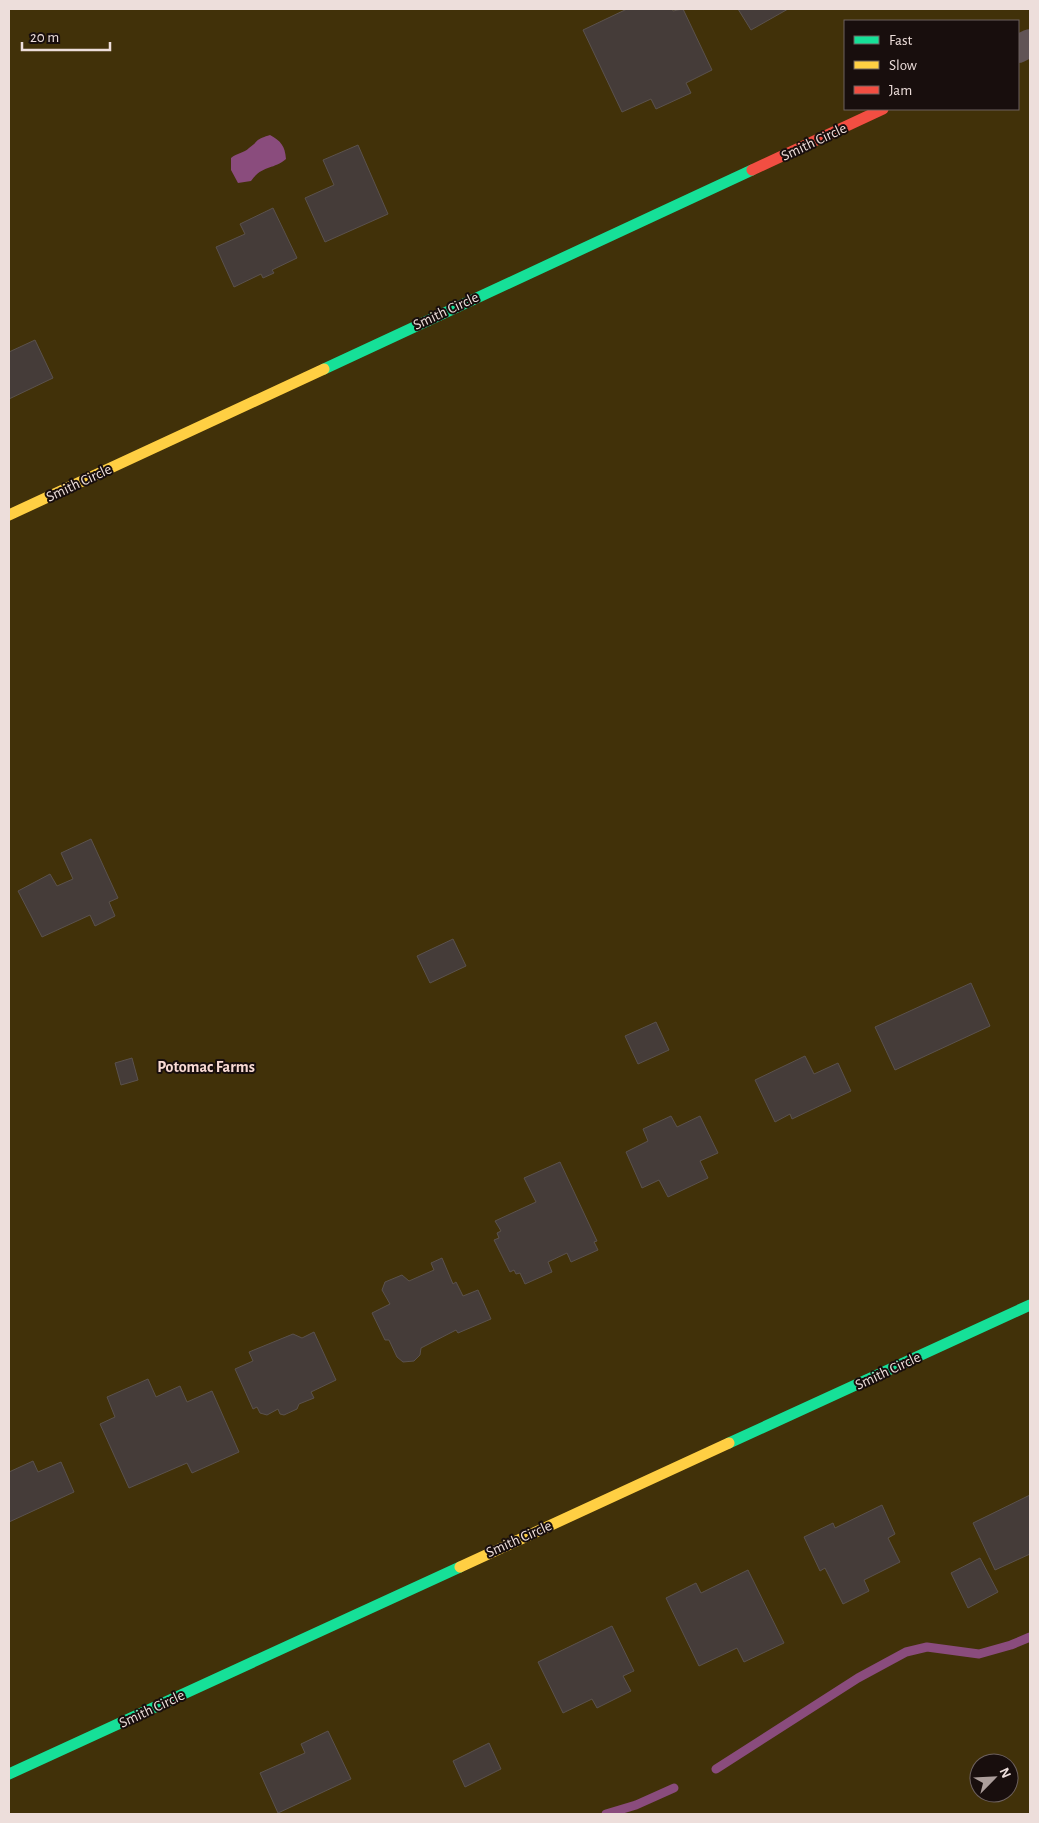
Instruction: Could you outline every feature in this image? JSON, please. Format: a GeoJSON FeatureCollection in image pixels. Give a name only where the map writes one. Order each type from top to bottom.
{"type":"FeatureCollection","features":[{"type":"Feature","properties":{"kind":"street","name":"Smith Circle"},"geometry":{"type":"LineString","coordinates":[[9,515],[881,110]]}},
{"type":"Feature","properties":{"kind":"street","name":"Smith Circle"},"geometry":{"type":"LineString","coordinates":[[9,1774],[1030,1305]]}},
{"type":"Feature","properties":{"kind":"shaded area"},"geometry":{"type":"Polygon","coordinates":[[[9,9],[1030,9],[1030,1814],[9,1814],[9,9]]]}},
{"type":"Feature","properties":{"kind":"shaded area"},"geometry":{"type":"Polygon","coordinates":[[[270,135],[282,144],[286,159],[277,165],[259,172],[251,181],[238,183],[231,170],[231,158],[247,150],[259,139],[270,135]]]}},
{"type":"Feature","properties":{"kind":"building"},"geometry":{"type":"Polygon","coordinates":[[[627,9],[672,9],[673,11],[683,9],[712,70],[686,83],[691,93],[656,109],[651,99],[622,112],[583,30],[627,9]]]}},
{"type":"Feature","properties":{"kind":"building"},"geometry":{"type":"Polygon","coordinates":[[[738,9],[788,9],[751,30],[738,9]]]}},
{"type":"Feature","properties":{"kind":"building"},"geometry":{"type":"Polygon","coordinates":[[[358,145],[388,214],[325,242],[305,198],[334,185],[323,160],[358,145]]]}},
{"type":"Feature","properties":{"kind":"building"},"geometry":{"type":"Polygon","coordinates":[[[273,208],[297,258],[272,270],[274,273],[263,278],[261,274],[234,287],[216,247],[245,234],[240,224],[273,208]]]}},
{"type":"Feature","properties":{"kind":"building"},"geometry":{"type":"Polygon","coordinates":[[[35,340],[53,378],[9,399],[9,352],[35,340]]]}},
{"type":"Feature","properties":{"kind":"building"},"geometry":{"type":"Polygon","coordinates":[[[91,839],[118,898],[109,902],[115,916],[95,926],[90,915],[42,937],[18,891],[50,874],[57,886],[73,879],[61,853],[91,839]]]}},
{"type":"Feature","properties":{"kind":"building"},"geometry":{"type":"Polygon","coordinates":[[[453,939],[466,966],[430,983],[417,956],[453,939]]]}},
{"type":"Feature","properties":{"kind":"building"},"geometry":{"type":"Polygon","coordinates":[[[971,983],[990,1026],[895,1070],[875,1027],[971,983]]]}},
{"type":"Feature","properties":{"kind":"building"},"geometry":{"type":"Polygon","coordinates":[[[656,1022],[669,1050],[638,1064],[625,1036],[656,1022]]]}},
{"type":"Feature","properties":{"kind":"building"},"geometry":{"type":"Polygon","coordinates":[[[805,1056],[814,1074],[838,1063],[851,1091],[792,1119],[790,1114],[775,1122],[755,1080],[805,1056]]]}},
{"type":"Feature","properties":{"kind":"building"},"geometry":{"type":"Polygon","coordinates":[[[132,1058],[138,1080],[121,1085],[115,1063],[132,1058]]]}},
{"type":"Feature","properties":{"kind":"building"},"geometry":{"type":"Polygon","coordinates":[[[671,1116],[677,1127],[700,1116],[718,1153],[700,1161],[708,1178],[668,1197],[659,1180],[642,1188],[626,1152],[648,1141],[643,1129],[671,1116]]]}},
{"type":"Feature","properties":{"kind":"building"},"geometry":{"type":"Polygon","coordinates":[[[560,1162],[597,1241],[594,1242],[598,1250],[571,1262],[567,1253],[548,1262],[552,1272],[525,1284],[520,1273],[516,1274],[514,1270],[510,1272],[494,1240],[499,1238],[497,1233],[501,1231],[495,1221],[536,1202],[524,1178],[560,1162]]]}},
{"type":"Feature","properties":{"kind":"building"},"geometry":{"type":"Polygon","coordinates":[[[442,1258],[453,1284],[456,1282],[463,1296],[478,1290],[491,1319],[458,1333],[456,1330],[421,1348],[420,1355],[414,1361],[403,1362],[397,1357],[389,1340],[385,1340],[372,1313],[390,1304],[382,1290],[385,1282],[402,1275],[409,1281],[434,1270],[431,1263],[442,1258]]]}},
{"type":"Feature","properties":{"kind":"building"},"geometry":{"type":"Polygon","coordinates":[[[314,1332],[336,1380],[311,1392],[314,1398],[299,1404],[297,1409],[284,1415],[280,1414],[278,1409],[267,1415],[260,1413],[257,1407],[253,1409],[235,1369],[253,1361],[249,1352],[293,1334],[302,1338],[314,1332]]]}},
{"type":"Feature","properties":{"kind":"building"},"geometry":{"type":"Polygon","coordinates":[[[148,1379],[156,1397],[180,1386],[187,1402],[212,1391],[239,1452],[192,1473],[187,1463],[129,1488],[100,1424],[115,1417],[107,1397],[148,1379]]]}},
{"type":"Feature","properties":{"kind":"building"},"geometry":{"type":"Polygon","coordinates":[[[33,1461],[38,1472],[61,1462],[74,1492],[9,1522],[9,1472],[33,1461]]]}},
{"type":"Feature","properties":{"kind":"building"},"geometry":{"type":"Polygon","coordinates":[[[1030,1495],[1030,1554],[995,1570],[973,1523],[1030,1495]]]}},
{"type":"Feature","properties":{"kind":"building"},"geometry":{"type":"Polygon","coordinates":[[[882,1505],[895,1534],[888,1538],[900,1562],[864,1580],[869,1591],[843,1604],[825,1568],[820,1571],[804,1537],[833,1523],[835,1528],[882,1505]]]}},
{"type":"Feature","properties":{"kind":"building"},"geometry":{"type":"Polygon","coordinates":[[[980,1558],[998,1592],[968,1608],[951,1573],[980,1558]]]}},
{"type":"Feature","properties":{"kind":"building"},"geometry":{"type":"Polygon","coordinates":[[[748,1570],[784,1643],[744,1662],[737,1648],[699,1666],[666,1598],[696,1583],[701,1593],[748,1570]]]}},
{"type":"Feature","properties":{"kind":"building"},"geometry":{"type":"Polygon","coordinates":[[[612,1626],[634,1671],[623,1676],[631,1691],[597,1708],[592,1699],[563,1713],[538,1662],[612,1626]]]}},
{"type":"Feature","properties":{"kind":"building"},"geometry":{"type":"Polygon","coordinates":[[[328,1731],[351,1779],[278,1813],[260,1773],[305,1753],[301,1744],[328,1731]]]}},
{"type":"Feature","properties":{"kind":"building"},"geometry":{"type":"Polygon","coordinates":[[[489,1743],[501,1769],[465,1787],[453,1761],[489,1743]]]}},
{"type":"Feature","properties":{"kind":"waterway"},"geometry":{"type":"LineString","coordinates":[[716,1769],[858,1678],[906,1652],[927,1647],[979,1654],[1011,1645],[1030,1637]]}},
{"type":"Feature","properties":{"kind":"waterway"},"geometry":{"type":"LineString","coordinates":[[606,1814],[636,1805],[674,1788]]}},
{"type":"Feature","properties":{"kind":"traffic: fast"},"geometry":{"type":"LineString","coordinates":[[324,369],[752,170]]}},
{"type":"Feature","properties":{"kind":"traffic: fast"},"geometry":{"type":"LineString","coordinates":[[729,1443],[1030,1305]]}},
{"type":"Feature","properties":{"kind":"traffic: fast"},"geometry":{"type":"LineString","coordinates":[[9,1774],[460,1567]]}},
{"type":"Feature","properties":{"kind":"traffic: slow"},"geometry":{"type":"LineString","coordinates":[[9,515],[324,369]]}},
{"type":"Feature","properties":{"kind":"traffic: slow"},"geometry":{"type":"LineString","coordinates":[[460,1567],[729,1443]]}},
{"type":"Feature","properties":{"kind":"traffic: jam"},"geometry":{"type":"LineString","coordinates":[[752,170],[881,110]]}},
{"type":"Feature","properties":{"kind":"district","name":"Potomac Farms"},"geometry":{"type":"Point","coordinates":[206,1067]}}]}
